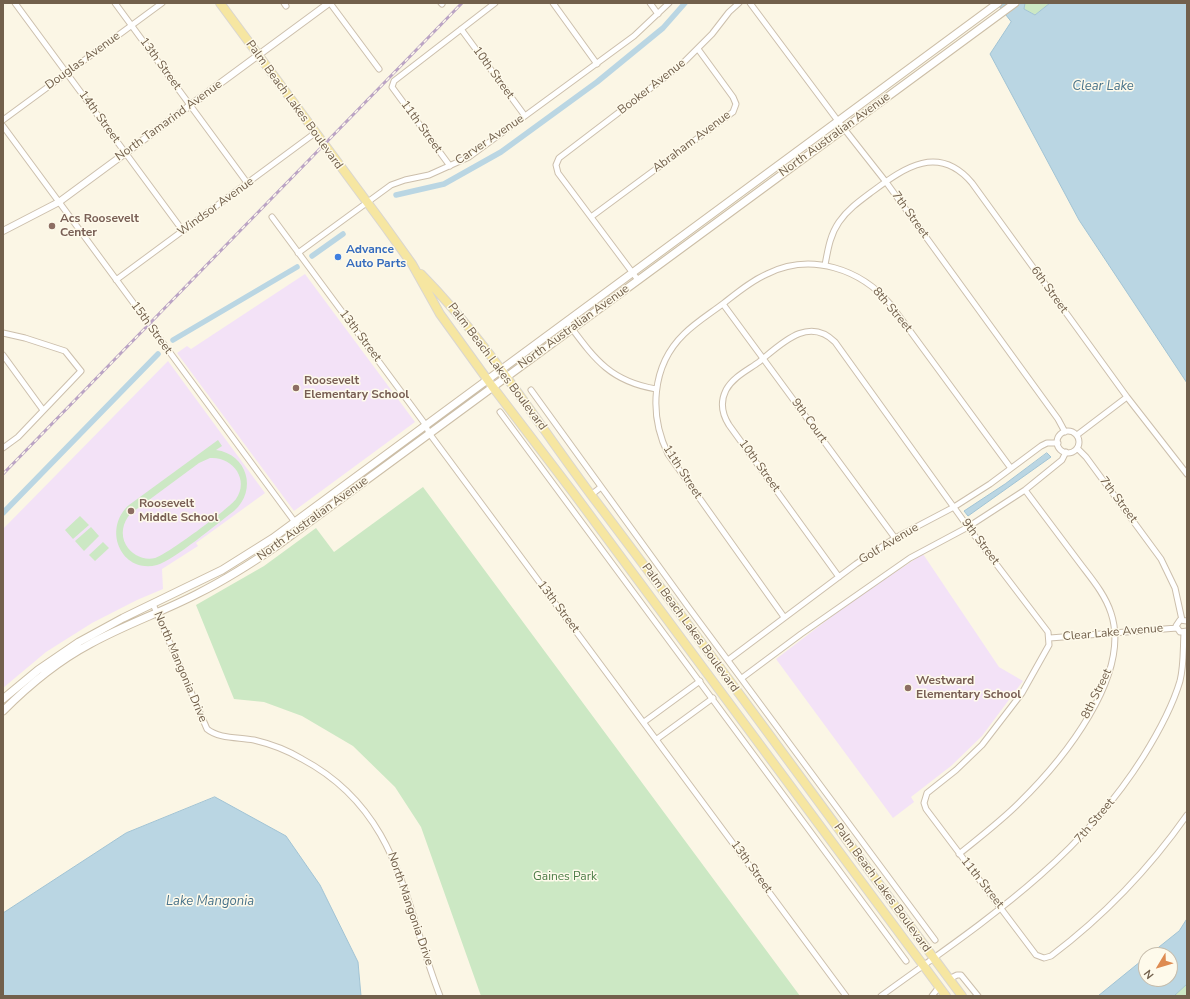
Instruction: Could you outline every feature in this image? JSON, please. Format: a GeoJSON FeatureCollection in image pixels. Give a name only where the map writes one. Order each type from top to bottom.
{"type":"FeatureCollection","features":[{"type":"Feature","properties":{"kind":"main road","name":"Palm Beach Lakes Boulevard"},"geometry":{"type":"LineString","coordinates":[[220,3],[412,264],[452,306],[501,368],[591,495],[962,996]]}},
{"type":"Feature","properties":{"kind":"main road","name":"North Australian Avenue"},"geometry":{"type":"LineString","coordinates":[[3,711],[47,673],[88,645],[227,578],[300,529],[492,386],[572,329],[1015,3]]}},
{"type":"Feature","properties":{"kind":"main road","name":"North Australian Avenue"},"geometry":{"type":"LineString","coordinates":[[3,699],[38,670],[79,642],[222,570],[295,523],[425,424],[567,322],[996,4]]}},
{"type":"Feature","properties":{"kind":"main road","name":"Palm Beach Lakes Boulevard"},"geometry":{"type":"LineString","coordinates":[[412,264],[440,314],[492,386],[946,996]]}},
{"type":"Feature","properties":{"kind":"main road"},"geometry":{"type":"LineString","coordinates":[[604,535],[615,527]]}},
{"type":"Feature","properties":{"kind":"main road"},"geometry":{"type":"LineString","coordinates":[[819,826],[829,817]]}},
{"type":"Feature","properties":{"kind":"street","name":"14th Street"},"geometry":{"type":"LineString","coordinates":[[15,3],[183,231]]}},
{"type":"Feature","properties":{"kind":"street","name":"13th Street"},"geometry":{"type":"LineString","coordinates":[[115,3],[248,184]]}},
{"type":"Feature","properties":{"kind":"street","name":"Douglas Avenue"},"geometry":{"type":"LineString","coordinates":[[3,120],[162,3]]}},
{"type":"Feature","properties":{"kind":"street","name":"North Tamarind Avenue"},"geometry":{"type":"LineString","coordinates":[[3,231],[59,202],[330,3]]}},
{"type":"Feature","properties":{"kind":"street"},"geometry":{"type":"LineString","coordinates":[[330,3],[378,70]]}},
{"type":"Feature","properties":{"kind":"street"},"geometry":{"type":"LineString","coordinates":[[461,29],[495,3]]}},
{"type":"Feature","properties":{"kind":"street"},"geometry":{"type":"LineString","coordinates":[[553,3],[597,64]]}},
{"type":"Feature","properties":{"kind":"street"},"geometry":{"type":"LineString","coordinates":[[650,3],[658,14]]}},
{"type":"Feature","properties":{"kind":"street","name":"Carver Avenue"},"geometry":{"type":"LineString","coordinates":[[298,253],[366,202],[397,182],[429,175],[469,157],[634,36],[669,3]]}},
{"type":"Feature","properties":{"kind":"street","name":"Booker Avenue"},"geometry":{"type":"LineString","coordinates":[[591,217],[558,173],[557,161],[559,158],[666,78],[698,49],[729,12],[739,3]]}},
{"type":"Feature","properties":{"kind":"street","name":"7th Street"},"geometry":{"type":"LineString","coordinates":[[750,3],[838,121],[886,182],[1058,419],[1065,432]]}},
{"type":"Feature","properties":{"kind":"street","name":"11th Street"},"geometry":{"type":"LineString","coordinates":[[450,166],[392,87],[394,81],[461,29]]}},
{"type":"Feature","properties":{"kind":"street","name":"10th Street"},"geometry":{"type":"LineString","coordinates":[[461,29],[525,116]]}},
{"type":"Feature","properties":{"kind":"street","name":"Abraham Avenue"},"geometry":{"type":"LineString","coordinates":[[591,217],[733,112],[736,104],[733,97],[698,49]]}},
{"type":"Feature","properties":{"kind":"street","name":"15th Street"},"geometry":{"type":"LineString","coordinates":[[3,126],[300,529]]}},
{"type":"Feature","properties":{"kind":"street","name":"Windsor Avenue"},"geometry":{"type":"LineString","coordinates":[[116,280],[248,184],[315,133]]}},
{"type":"Feature","properties":{"kind":"street","name":"6th Street"},"geometry":{"type":"LineString","coordinates":[[825,265],[831,236],[840,220],[854,205],[908,167],[924,163],[941,164],[963,174],[972,183],[1127,397],[1187,474]]}},
{"type":"Feature","properties":{"kind":"street","name":"13th Street"},"geometry":{"type":"LineString","coordinates":[[272,217],[425,424],[429,434],[657,739],[846,996]]}},
{"type":"Feature","properties":{"kind":"street"},"geometry":{"type":"LineString","coordinates":[[591,217],[638,280]]}},
{"type":"Feature","properties":{"kind":"street","name":"8th Street"},"geometry":{"type":"LineString","coordinates":[[723,304],[757,279],[780,268],[805,264],[825,265],[856,275],[883,295],[1010,467]]}},
{"type":"Feature","properties":{"kind":"street","name":"11th Street"},"geometry":{"type":"LineString","coordinates":[[723,304],[692,326],[677,341],[666,359],[656,389],[656,418],[660,437],[668,454],[784,617]]}},
{"type":"Feature","properties":{"kind":"street","name":"9th Court"},"geometry":{"type":"LineString","coordinates":[[723,304],[895,538]]}},
{"type":"Feature","properties":{"kind":"street"},"geometry":{"type":"LineString","coordinates":[[567,322],[598,361],[609,371],[626,382],[656,389]]}},
{"type":"Feature","properties":{"kind":"street","name":"9th Street"},"geometry":{"type":"LineString","coordinates":[[763,358],[790,338],[802,332],[818,332],[832,339],[968,527],[1046,628],[1050,638]]}},
{"type":"Feature","properties":{"kind":"street"},"geometry":{"type":"LineString","coordinates":[[3,333],[65,351],[81,371],[18,437],[3,448]]}},
{"type":"Feature","properties":{"kind":"street"},"geometry":{"type":"LineString","coordinates":[[3,355],[43,410]]}},
{"type":"Feature","properties":{"kind":"street","name":"10th Street"},"geometry":{"type":"LineString","coordinates":[[763,358],[728,386],[723,402],[724,417],[839,577]]}},
{"type":"Feature","properties":{"kind":"street"},"geometry":{"type":"LineString","coordinates":[[531,390],[689,608],[935,940]]}},
{"type":"Feature","properties":{"kind":"street"},"geometry":{"type":"LineString","coordinates":[[1076,436],[1127,397]]}},
{"type":"Feature","properties":{"kind":"street"},"geometry":{"type":"LineString","coordinates":[[500,412],[713,698],[906,961]]}},
{"type":"Feature","properties":{"kind":"street"},"geometry":{"type":"LineString","coordinates":[[1065,432],[1072,432],[1076,436],[1079,442],[1077,448],[1072,452],[1066,452],[1060,449],[1058,437],[1065,432]]}},
{"type":"Feature","properties":{"kind":"street","name":"Golf Avenue"},"geometry":{"type":"LineString","coordinates":[[728,660],[784,617],[895,538],[954,507],[990,484],[1010,467],[1041,446],[1047,443],[1058,443]]}},
{"type":"Feature","properties":{"kind":"street"},"geometry":{"type":"LineString","coordinates":[[528,450],[535,444]]}},
{"type":"Feature","properties":{"kind":"street","name":"7th Street"},"geometry":{"type":"LineString","coordinates":[[1077,448],[1086,457],[1161,559],[1175,588],[1185,621]]}},
{"type":"Feature","properties":{"kind":"street","name":"Golf Avenue"},"geometry":{"type":"LineString","coordinates":[[742,678],[801,634],[910,558],[968,527],[1025,490],[1062,460],[1066,452]]}},
{"type":"Feature","properties":{"kind":"street"},"geometry":{"type":"LineString","coordinates":[[591,495],[601,488]]}},
{"type":"Feature","properties":{"kind":"street","name":"8th Street"},"geometry":{"type":"LineString","coordinates":[[960,854],[1020,802],[1066,748],[1104,687],[1114,656],[1115,633],[1112,614],[1102,593],[1025,490]]}},
{"type":"Feature","properties":{"kind":"street","name":"North Mangonia Drive"},"geometry":{"type":"LineString","coordinates":[[153,604],[207,729],[217,735],[238,737],[269,744],[302,758],[339,783],[371,818],[395,860],[440,996]]}},
{"type":"Feature","properties":{"kind":"street"},"geometry":{"type":"LineString","coordinates":[[680,614],[689,608]]}},
{"type":"Feature","properties":{"kind":"street"},"geometry":{"type":"LineString","coordinates":[[1185,621],[1178,622],[1177,628],[1180,632],[1185,632]]}},
{"type":"Feature","properties":{"kind":"street"},"geometry":{"type":"LineString","coordinates":[[660,628],[669,622]]}},
{"type":"Feature","properties":{"kind":"street","name":"Clear Lake Avenue"},"geometry":{"type":"LineString","coordinates":[[1050,638],[1177,628]]}},
{"type":"Feature","properties":{"kind":"street","name":"7th Street"},"geometry":{"type":"LineString","coordinates":[[934,958],[1036,880],[1074,846],[1108,807],[1134,771],[1171,705],[1181,672],[1185,632]]}},
{"type":"Feature","properties":{"kind":"street","name":"11th Street"},"geometry":{"type":"LineString","coordinates":[[1050,638],[1049,645],[1034,675],[1010,712],[972,755],[928,793],[924,803],[926,809],[1036,955],[1044,958],[1051,956],[1071,941],[1112,905],[1144,870],[1187,815]]}},
{"type":"Feature","properties":{"kind":"street"},"geometry":{"type":"LineString","coordinates":[[644,722],[700,681]]}},
{"type":"Feature","properties":{"kind":"street"},"geometry":{"type":"LineString","coordinates":[[657,739],[713,698]]}},
{"type":"Feature","properties":{"kind":"street"},"geometry":{"type":"LineString","coordinates":[[891,900],[900,893]]}},
{"type":"Feature","properties":{"kind":"street"},"geometry":{"type":"LineString","coordinates":[[872,915],[880,908]]}},
{"type":"Feature","properties":{"kind":"street"},"geometry":{"type":"LineString","coordinates":[[881,996],[934,958]]}},
{"type":"Feature","properties":{"kind":"street"},"geometry":{"type":"LineString","coordinates":[[949,979],[957,975],[961,975],[978,996]]}},
{"type":"Feature","properties":{"kind":"street"},"geometry":{"type":"LineString","coordinates":[[932,996],[939,986]]}},
{"type":"Feature","properties":{"kind":"shaded area","name":"Roosevelt Elementary School"},"geometry":{"type":"Polygon","coordinates":[[[305,274],[415,422],[294,511],[177,353],[187,346],[191,349],[305,274]]]}},
{"type":"Feature","properties":{"kind":"shaded area","name":"Roosevelt Middle School"},"geometry":{"type":"Polygon","coordinates":[[[168,361],[265,493],[196,543],[198,546],[162,569],[163,589],[137,600],[92,623],[46,652],[3,688],[3,529],[168,361]]]}},
{"type":"Feature","properties":{"kind":"shaded area","name":"Westward Elementary School"},"geometry":{"type":"Polygon","coordinates":[[[923,554],[999,667],[1023,681],[982,736],[951,766],[911,797],[914,802],[893,818],[776,659],[856,598],[923,554]]]}},
{"type":"Feature","properties":{"kind":"green space"},"geometry":{"type":"Polygon","coordinates":[[[1025,3],[1050,3],[1035,15],[1024,9],[1025,3]]]}},
{"type":"Feature","properties":{"kind":"green space"},"geometry":{"type":"Polygon","coordinates":[[[218,440],[222,446],[216,450],[227,453],[235,458],[242,466],[246,474],[246,493],[241,503],[234,511],[185,549],[165,562],[157,565],[144,566],[134,563],[125,556],[119,547],[117,526],[121,515],[129,505],[218,440]],[[210,458],[199,463],[130,514],[124,525],[123,537],[126,545],[132,552],[147,559],[155,558],[161,555],[210,521],[236,499],[240,491],[240,477],[232,465],[218,458],[210,458]]]}},
{"type":"Feature","properties":{"kind":"green space","name":"Gaines Park"},"geometry":{"type":"Polygon","coordinates":[[[423,487],[800,996],[481,996],[421,827],[395,787],[353,746],[302,716],[264,702],[234,699],[196,605],[264,566],[316,528],[334,552],[423,487]]]}},
{"type":"Feature","properties":{"kind":"green space"},"geometry":{"type":"Polygon","coordinates":[[[80,516],[89,525],[73,539],[65,530],[80,516]]]}},
{"type":"Feature","properties":{"kind":"green space"},"geometry":{"type":"Polygon","coordinates":[[[91,527],[99,536],[84,551],[75,541],[91,527]]]}},
{"type":"Feature","properties":{"kind":"green space"},"geometry":{"type":"Polygon","coordinates":[[[103,542],[109,548],[95,561],[89,555],[103,542]]]}},
{"type":"Feature","properties":{"kind":"green space"},"geometry":{"type":"Polygon","coordinates":[[[1187,984],[1187,996],[1174,996],[1187,984]]]}},
{"type":"Feature","properties":{"kind":"water","name":"Clear Lake"},"geometry":{"type":"Polygon","coordinates":[[[997,3],[1025,3],[1024,9],[1035,15],[1050,3],[1187,3],[1187,383],[1079,220],[990,54],[1011,22],[997,3]]]}},
{"type":"Feature","properties":{"kind":"water"},"geometry":{"type":"Polygon","coordinates":[[[1047,453],[1051,457],[968,516],[964,511],[1005,484],[1047,453]]]}},
{"type":"Feature","properties":{"kind":"water","name":"Lake Mangonia"},"geometry":{"type":"Polygon","coordinates":[[[215,797],[286,836],[320,885],[358,962],[361,996],[3,996],[3,913],[126,833],[215,797]]]}},
{"type":"Feature","properties":{"kind":"water"},"geometry":{"type":"Polygon","coordinates":[[[1187,919],[1187,984],[1174,996],[1098,996],[1138,964],[1138,987],[1178,987],[1178,947],[1159,947],[1179,931],[1187,919]]]}},
{"type":"Feature","properties":{"kind":"waterway"},"geometry":{"type":"LineString","coordinates":[[396,195],[444,184],[501,152],[597,82],[663,28],[685,3]]}},
{"type":"Feature","properties":{"kind":"waterway"},"geometry":{"type":"LineString","coordinates":[[312,256],[343,234]]}},
{"type":"Feature","properties":{"kind":"waterway"},"geometry":{"type":"LineString","coordinates":[[173,340],[297,267]]}},
{"type":"Feature","properties":{"kind":"waterway"},"geometry":{"type":"LineString","coordinates":[[3,513],[158,354]]}},
{"type":"Feature","properties":{"kind":"railway"},"geometry":{"type":"LineString","coordinates":[[3,474],[462,3]]}},
{"type":"Feature","properties":{"kind":"place","name":"Acs Roosevelt Center"},"geometry":{"type":"Point","coordinates":[52,226]}},
{"type":"Feature","properties":{"kind":"place","name":"Advance Auto Parts"},"geometry":{"type":"Point","coordinates":[338,257]}},
{"type":"Feature","properties":{"kind":"place","name":"Roosevelt Elementary School"},"geometry":{"type":"Point","coordinates":[296,388]}},
{"type":"Feature","properties":{"kind":"place","name":"Roosevelt Middle School"},"geometry":{"type":"Point","coordinates":[131,511]}},
{"type":"Feature","properties":{"kind":"place","name":"Westward Elementary School"},"geometry":{"type":"Point","coordinates":[908,688]}}]}
